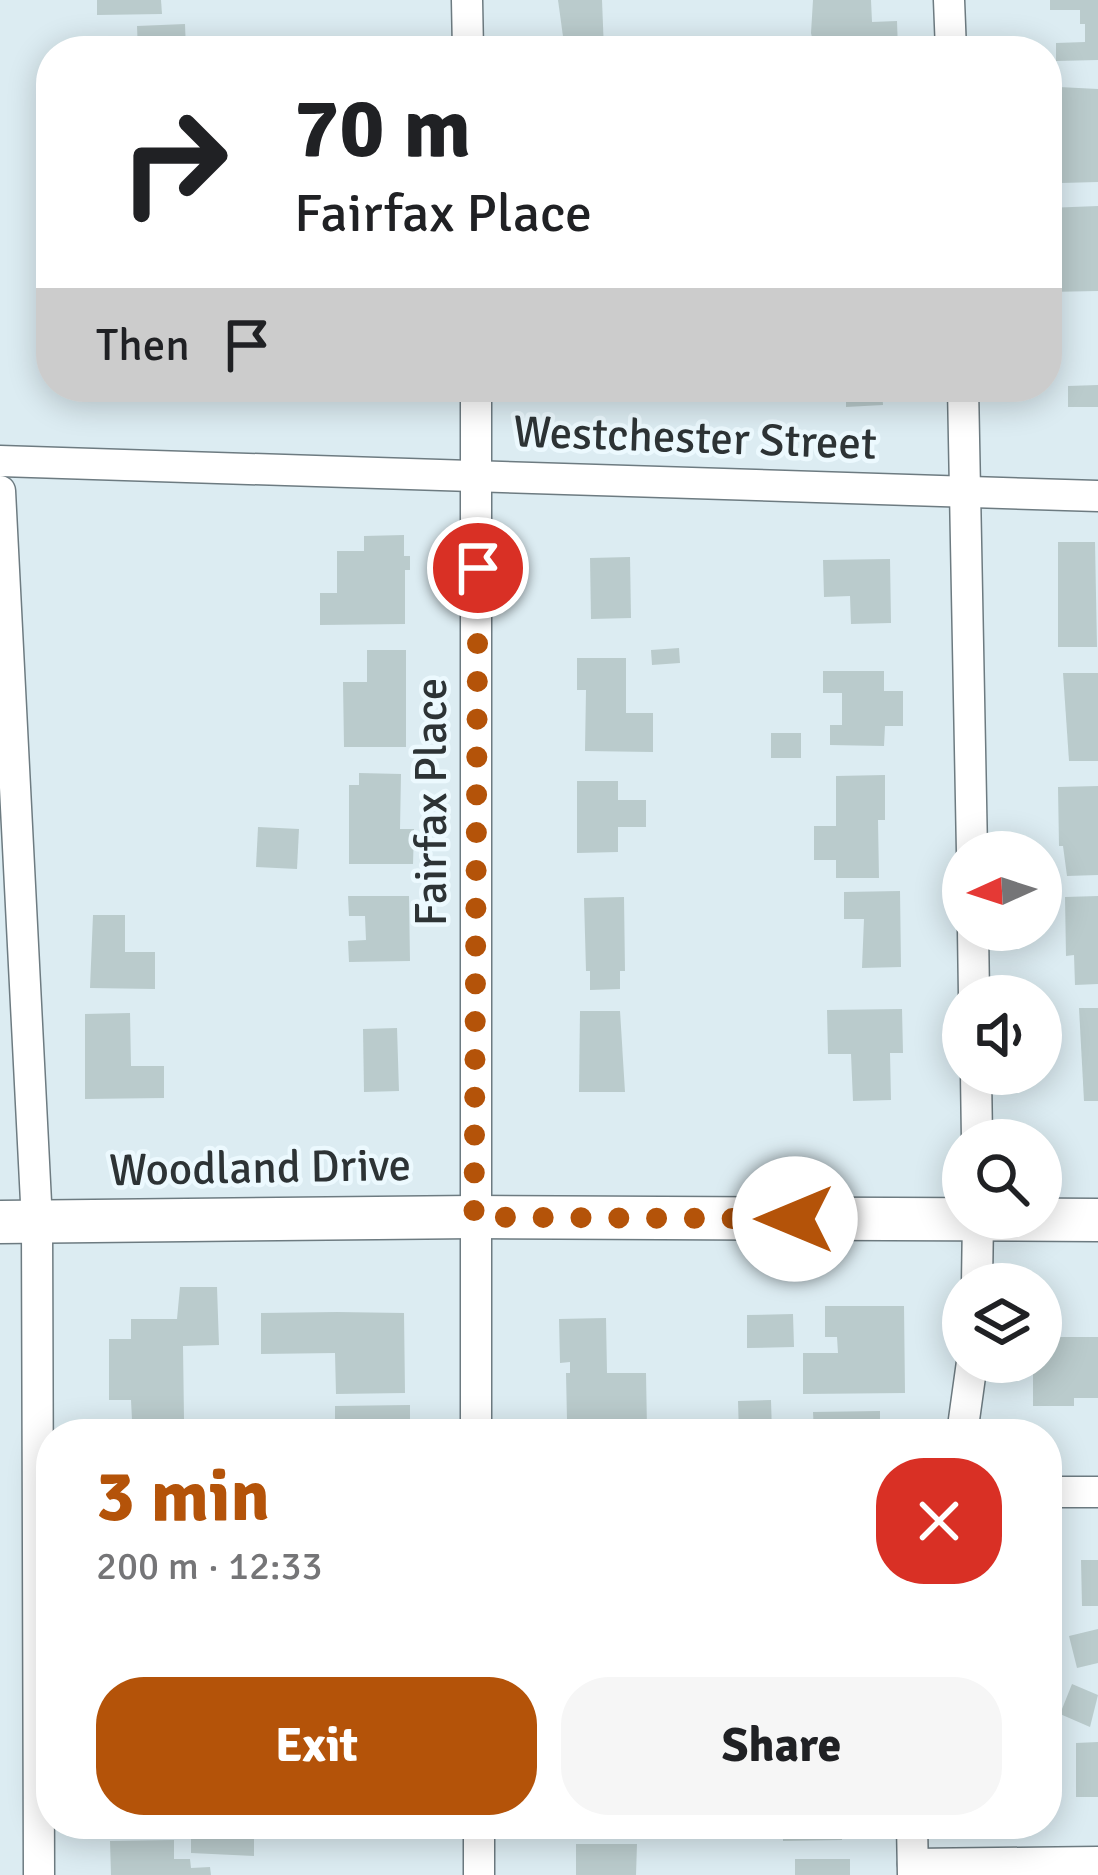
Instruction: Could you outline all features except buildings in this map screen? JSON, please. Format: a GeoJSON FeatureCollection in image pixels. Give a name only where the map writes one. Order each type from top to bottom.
{"type":"FeatureCollection","features":[{"type":"Feature","properties":{"kind":"main road","name":"Woodland Drive"},"geometry":{"type":"LineString","coordinates":[[18,1222],[942,1219]]}},
{"type":"Feature","properties":{"kind":"main road","name":"Woodland Drive"},"geometry":{"type":"LineString","coordinates":[[1062,1220],[1098,1220]]}},
{"type":"Feature","properties":{"kind":"street"},"geometry":{"type":"LineString","coordinates":[[467,0],[468,36]]}},
{"type":"Feature","properties":{"kind":"street"},"geometry":{"type":"LineString","coordinates":[[949,0],[950,36]]}},
{"type":"Feature","properties":{"kind":"street","name":"Fairfax Place"},"geometry":{"type":"LineString","coordinates":[[476,402],[476,1419]]}},
{"type":"Feature","properties":{"kind":"street"},"geometry":{"type":"LineString","coordinates":[[964,402],[972,831]]}},
{"type":"Feature","properties":{"kind":"street","name":"Westchester Street"},"geometry":{"type":"LineString","coordinates":[[0,461],[1098,496]]}},
{"type":"Feature","properties":{"kind":"street"},"geometry":{"type":"LineString","coordinates":[[0,491],[36,1782]]}},
{"type":"Feature","properties":{"kind":"street"},"geometry":{"type":"LineString","coordinates":[[964,1419],[969,1383]]}},
{"type":"Feature","properties":{"kind":"street"},"geometry":{"type":"LineString","coordinates":[[1062,1492],[1098,1492]]}},
{"type":"Feature","properties":{"kind":"street"},"geometry":{"type":"LineString","coordinates":[[38,1839],[39,1875]]}},
{"type":"Feature","properties":{"kind":"street"},"geometry":{"type":"LineString","coordinates":[[479,1839],[479,1875]]}},
{"type":"Feature","properties":{"kind":"street"},"geometry":{"type":"LineString","coordinates":[[912,1839],[913,1869],[1098,1862]]}},
{"type":"Feature","properties":{"kind":"route"},"geometry":{"type":"LineString","coordinates":[[478,568],[474,1217],[795,1219]]}}]}
